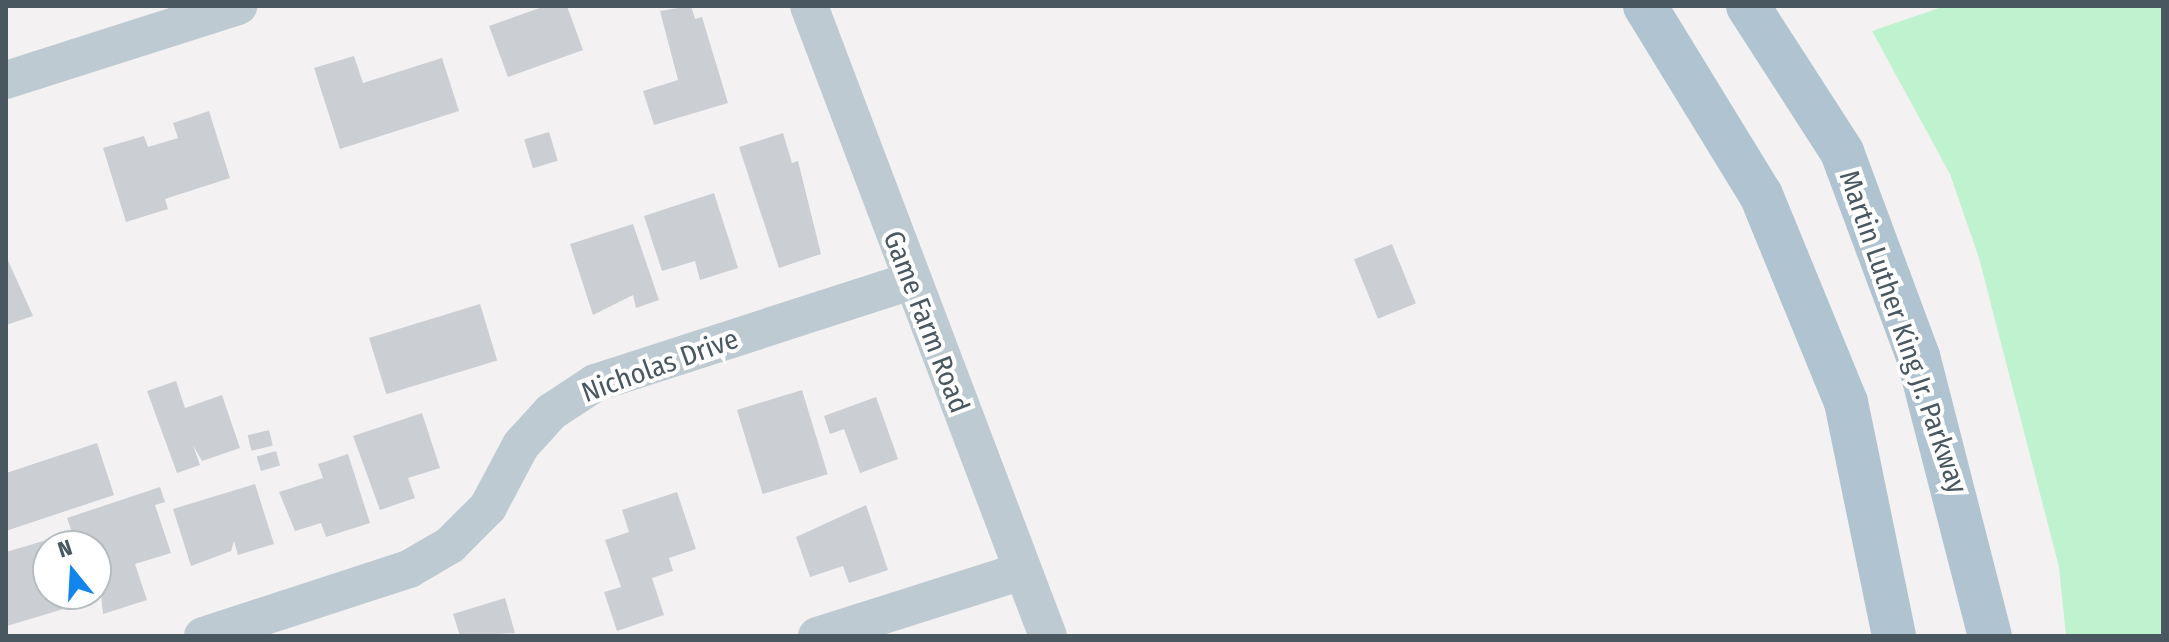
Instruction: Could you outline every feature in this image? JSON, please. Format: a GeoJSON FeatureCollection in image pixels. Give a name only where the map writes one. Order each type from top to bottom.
{"type":"FeatureCollection","features":[{"type":"Feature","properties":{"kind":"main road"},"geometry":{"type":"LineString","coordinates":[[1645,6],[1761,195],[1846,402],[1894,636]]}},
{"type":"Feature","properties":{"kind":"main road","name":"Martin Luther King Jr. Parkway"},"geometry":{"type":"LineString","coordinates":[[1748,6],[1842,152],[1918,356],[1990,636]]}},
{"type":"Feature","properties":{"kind":"street"},"geometry":{"type":"LineString","coordinates":[[6,80],[238,6]]}},
{"type":"Feature","properties":{"kind":"street","name":"Game Farm Road"},"geometry":{"type":"LineString","coordinates":[[809,6],[910,281],[1048,636]]}},
{"type":"Feature","properties":{"kind":"street","name":"Nicholas Drive"},"geometry":{"type":"LineString","coordinates":[[203,636],[409,569],[450,545],[488,507],[521,445],[551,412],[595,383],[910,281]]}},
{"type":"Feature","properties":{"kind":"street"},"geometry":{"type":"LineString","coordinates":[[817,636],[1022,571]]}},
{"type":"Feature","properties":{"kind":"green space"},"geometry":{"type":"Polygon","coordinates":[[[1945,6],[2163,6],[2163,636],[2066,636],[2059,567],[1979,258],[1950,174],[1872,31],[1945,6]]]}},
{"type":"Feature","properties":{"kind":"building"},"geometry":{"type":"Polygon","coordinates":[[[545,6],[567,6],[583,50],[508,77],[489,26],[545,6]]]}},
{"type":"Feature","properties":{"kind":"building"},"geometry":{"type":"Polygon","coordinates":[[[691,6],[695,19],[702,17],[728,103],[654,125],[643,91],[678,80],[660,11],[691,6]]]}},
{"type":"Feature","properties":{"kind":"building"},"geometry":{"type":"Polygon","coordinates":[[[354,56],[363,83],[442,58],[459,111],[340,149],[314,68],[354,56]]]}},
{"type":"Feature","properties":{"kind":"building"},"geometry":{"type":"Polygon","coordinates":[[[209,111],[230,178],[165,199],[168,209],[126,222],[103,148],[144,136],[148,147],[178,138],[173,123],[209,111]]]}},
{"type":"Feature","properties":{"kind":"building"},"geometry":{"type":"Polygon","coordinates":[[[549,132],[558,161],[533,168],[524,140],[549,132]]]}},
{"type":"Feature","properties":{"kind":"building"},"geometry":{"type":"Polygon","coordinates":[[[783,133],[792,163],[798,161],[821,254],[779,268],[739,147],[783,133]]]}},
{"type":"Feature","properties":{"kind":"building"},"geometry":{"type":"Polygon","coordinates":[[[714,193],[738,268],[700,280],[695,261],[662,271],[644,216],[714,193]]]}},
{"type":"Feature","properties":{"kind":"building"},"geometry":{"type":"Polygon","coordinates":[[[633,224],[659,300],[636,308],[633,295],[593,315],[570,244],[633,224]]]}},
{"type":"Feature","properties":{"kind":"building"},"geometry":{"type":"Polygon","coordinates":[[[1392,244],[1416,303],[1378,319],[1354,259],[1392,244]]]}},
{"type":"Feature","properties":{"kind":"building"},"geometry":{"type":"Polygon","coordinates":[[[6,256],[33,316],[6,325],[6,256]]]}},
{"type":"Feature","properties":{"kind":"building"},"geometry":{"type":"Polygon","coordinates":[[[480,304],[497,360],[386,394],[369,338],[480,304]]]}},
{"type":"Feature","properties":{"kind":"building"},"geometry":{"type":"Polygon","coordinates":[[[176,381],[185,408],[222,395],[240,448],[202,461],[193,445],[200,465],[177,473],[147,391],[176,381]]]}},
{"type":"Feature","properties":{"kind":"building"},"geometry":{"type":"Polygon","coordinates":[[[802,390],[828,474],[763,494],[737,410],[802,390]]]}},
{"type":"Feature","properties":{"kind":"building"},"geometry":{"type":"Polygon","coordinates":[[[876,397],[898,459],[860,473],[844,429],[830,434],[824,416],[876,397]]]}},
{"type":"Feature","properties":{"kind":"building"},"geometry":{"type":"Polygon","coordinates":[[[422,413],[440,468],[408,478],[415,498],[380,510],[353,436],[422,413]]]}},
{"type":"Feature","properties":{"kind":"building"},"geometry":{"type":"Polygon","coordinates":[[[269,430],[273,446],[252,451],[248,435],[269,430]]]}},
{"type":"Feature","properties":{"kind":"building"},"geometry":{"type":"Polygon","coordinates":[[[97,443],[114,495],[6,531],[6,473],[97,443]]]}},
{"type":"Feature","properties":{"kind":"building"},"geometry":{"type":"Polygon","coordinates":[[[276,451],[280,465],[261,471],[257,457],[276,451]]]}},
{"type":"Feature","properties":{"kind":"building"},"geometry":{"type":"Polygon","coordinates":[[[348,454],[370,523],[326,537],[321,523],[295,531],[279,492],[323,478],[318,464],[348,454]]]}},
{"type":"Feature","properties":{"kind":"building"},"geometry":{"type":"Polygon","coordinates":[[[255,484],[274,544],[238,555],[234,541],[231,551],[191,566],[173,509],[255,484]]]}},
{"type":"Feature","properties":{"kind":"building"},"geometry":{"type":"Polygon","coordinates":[[[160,487],[165,502],[155,505],[171,553],[135,564],[147,600],[103,614],[103,610],[112,610],[112,530],[71,530],[67,518],[160,487]]]}},
{"type":"Feature","properties":{"kind":"building"},"geometry":{"type":"Polygon","coordinates":[[[677,492],[696,549],[669,558],[673,571],[652,578],[664,615],[617,631],[604,592],[621,587],[605,540],[629,532],[622,510],[677,492]]]}},
{"type":"Feature","properties":{"kind":"building"},"geometry":{"type":"Polygon","coordinates":[[[866,505],[888,570],[849,583],[843,566],[810,577],[796,537],[866,505]]]}},
{"type":"Feature","properties":{"kind":"building"},"geometry":{"type":"Polygon","coordinates":[[[32,544],[32,610],[60,610],[7,626],[6,552],[32,544]]]}},
{"type":"Feature","properties":{"kind":"building"},"geometry":{"type":"Polygon","coordinates":[[[505,598],[515,633],[460,636],[453,614],[505,598]]]}}]}
